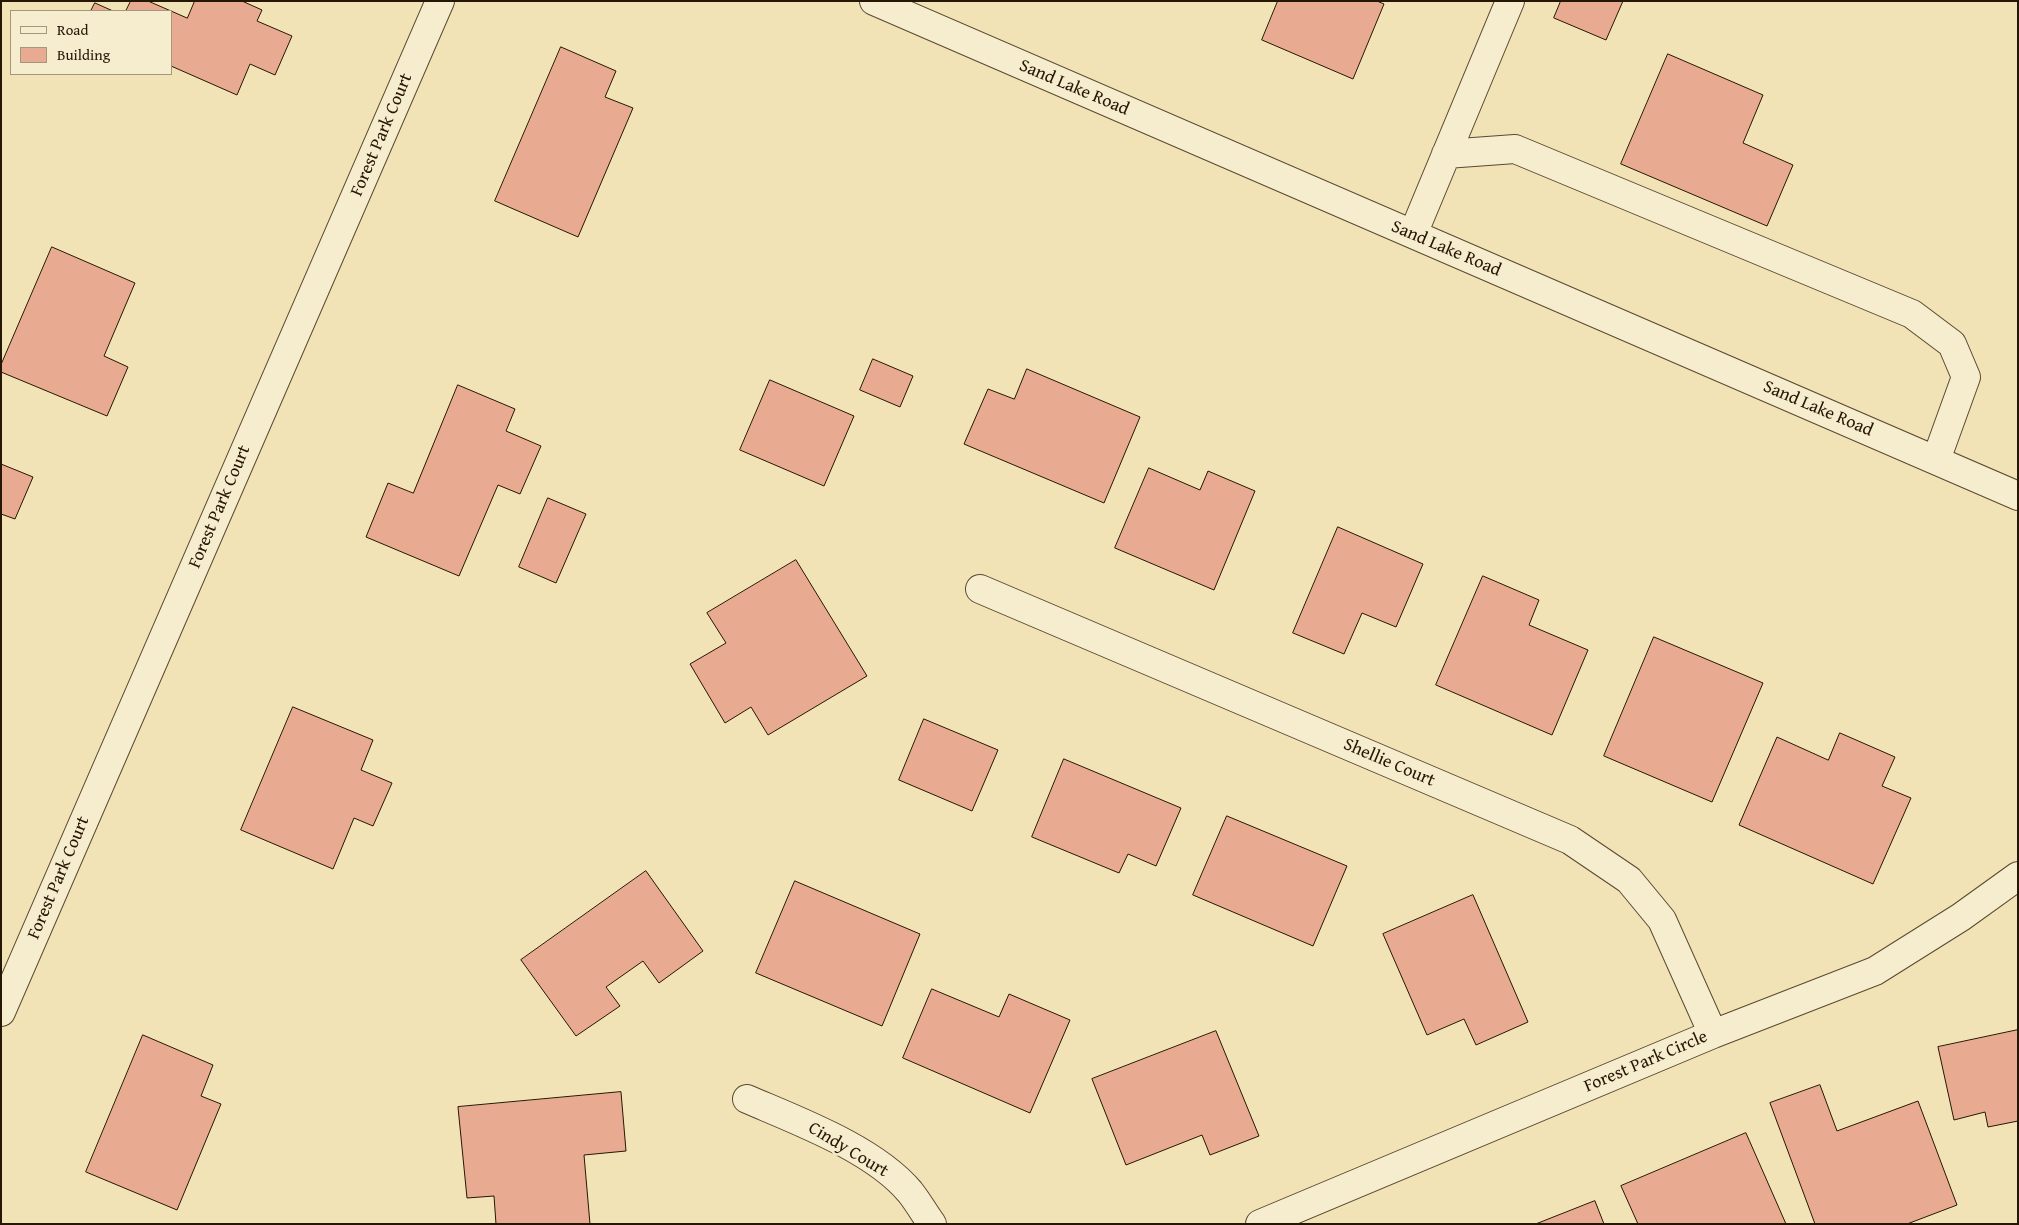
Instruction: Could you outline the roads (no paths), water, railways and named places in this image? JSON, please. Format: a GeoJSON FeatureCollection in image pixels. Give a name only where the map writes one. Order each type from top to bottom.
{"type":"FeatureCollection","features":[{"type":"Feature","properties":{"kind":"street","name":"Forest Park Court"},"geometry":{"type":"LineString","coordinates":[[1,1012],[440,1]]}},
{"type":"Feature","properties":{"kind":"street","name":"Sand Lake Road"},"geometry":{"type":"LineString","coordinates":[[874,1],[2018,496]]}},
{"type":"Feature","properties":{"kind":"street"},"geometry":{"type":"LineString","coordinates":[[1413,234],[1510,1]]}},
{"type":"Feature","properties":{"kind":"street"},"geometry":{"type":"LineString","coordinates":[[1446,154],[1515,150],[1912,314],[1952,344],[1966,377],[1936,460]]}},
{"type":"Feature","properties":{"kind":"street","name":"Shellie Court"},"geometry":{"type":"LineString","coordinates":[[980,589],[1570,840],[1629,880],[1662,920],[1712,1034]]}},
{"type":"Feature","properties":{"kind":"street","name":"Forest Park Circle"},"geometry":{"type":"LineString","coordinates":[[1260,1224],[1712,1034],[1875,971],[1961,917],[2018,876]]}},
{"type":"Feature","properties":{"kind":"street","name":"Cindy Court"},"geometry":{"type":"LineString","coordinates":[[747,1099],[827,1134],[876,1163],[909,1191],[932,1224]]}}]}
